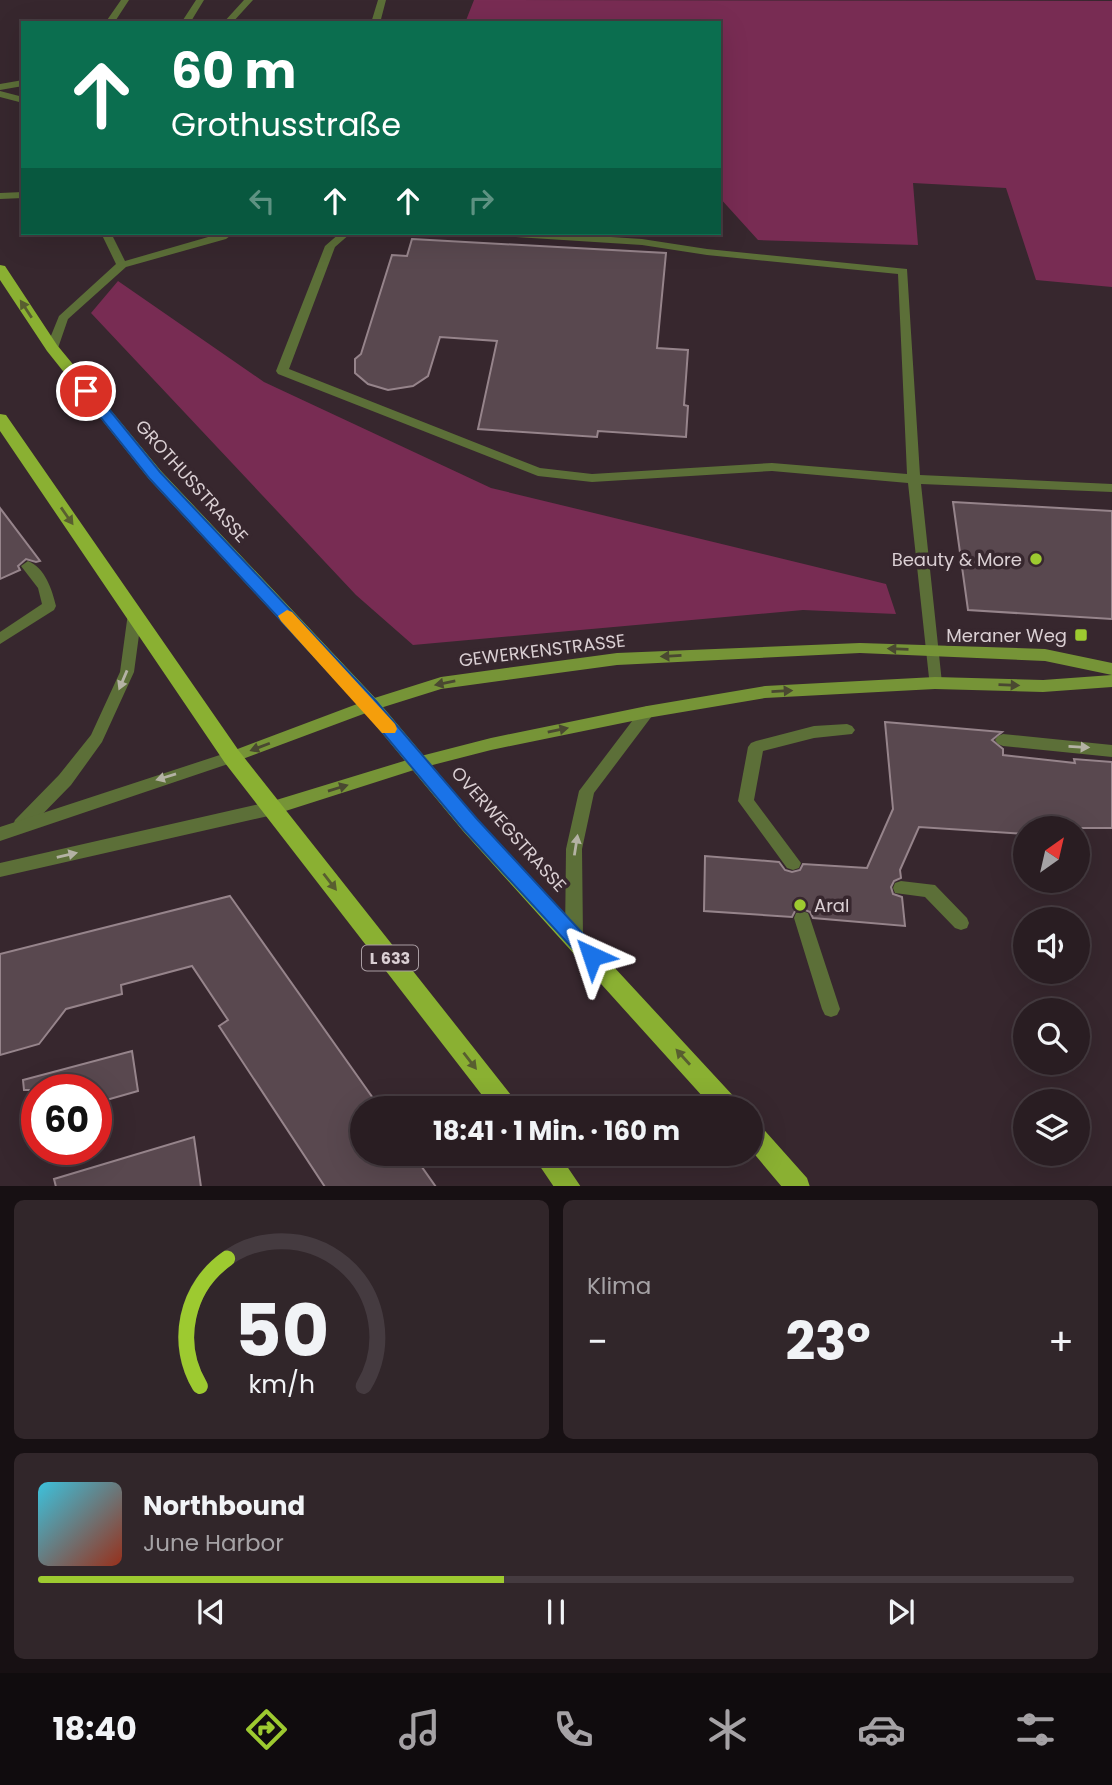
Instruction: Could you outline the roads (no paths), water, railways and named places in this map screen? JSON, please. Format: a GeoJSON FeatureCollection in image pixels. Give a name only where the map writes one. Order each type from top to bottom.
{"type":"FeatureCollection","features":[{"type":"Feature","properties":{"kind":"main road","name":"GROTHUSSTRASSE"},"geometry":{"type":"LineString","coordinates":[[0,269],[52,348],[155,475],[370,705]]}},
{"type":"Feature","properties":{"kind":"main road","name":"L 633"},"geometry":{"type":"LineString","coordinates":[[0,419],[232,757],[498,1096]]}},
{"type":"Feature","properties":{"kind":"main road","name":"OVERWEGSTRASSE"},"geometry":{"type":"LineString","coordinates":[[370,705],[417,763],[718,1096]]}},
{"type":"Feature","properties":{"kind":"main road"},"geometry":{"type":"LineString","coordinates":[[763,1146],[797,1186]]}},
{"type":"Feature","properties":{"kind":"main road"},"geometry":{"type":"LineString","coordinates":[[553,1166],[569,1186]]}},
{"type":"Feature","properties":{"kind":"street"},"geometry":{"type":"LineString","coordinates":[[110,21],[125,0]]}},
{"type":"Feature","properties":{"kind":"street"},"geometry":{"type":"LineString","coordinates":[[186,21],[200,0]]}},
{"type":"Feature","properties":{"kind":"street"},"geometry":{"type":"LineString","coordinates":[[229,21],[249,0]]}},
{"type":"Feature","properties":{"kind":"street"},"geometry":{"type":"LineString","coordinates":[[376,21],[382,0]]}},
{"type":"Feature","properties":{"kind":"street"},"geometry":{"type":"LineString","coordinates":[[0,87],[21,83]]}},
{"type":"Feature","properties":{"kind":"street"},"geometry":{"type":"LineString","coordinates":[[0,94],[21,99]]}},
{"type":"Feature","properties":{"kind":"street"},"geometry":{"type":"LineString","coordinates":[[0,195],[21,195]]}},
{"type":"Feature","properties":{"kind":"street"},"geometry":{"type":"LineString","coordinates":[[107,235],[121,265]]}},
{"type":"Feature","properties":{"kind":"street"},"geometry":{"type":"LineString","coordinates":[[52,348],[63,318],[121,265],[223,235]]}},
{"type":"Feature","properties":{"kind":"street"},"geometry":{"type":"LineString","coordinates":[[344,235],[330,246],[282,371],[538,472],[592,478],[772,467],[914,479],[1112,488]]}},
{"type":"Feature","properties":{"kind":"street"},"geometry":{"type":"LineString","coordinates":[[533,235],[642,242],[707,252],[903,271],[914,479],[928,620],[934,650],[935,683]]}},
{"type":"Feature","properties":{"kind":"street"},"geometry":{"type":"LineString","coordinates":[[0,639],[49,606],[45,587],[28,566]]}},
{"type":"Feature","properties":{"kind":"street"},"geometry":{"type":"LineString","coordinates":[[22,825],[65,780],[96,738],[127,672],[135,613]]}},
{"type":"Feature","properties":{"kind":"street","name":"GEWERKENSTRASSE"},"geometry":{"type":"LineString","coordinates":[[0,834],[232,757],[370,705],[441,683],[617,659],[860,648],[1045,655],[1112,669]]}},
{"type":"Feature","properties":{"kind":"street"},"geometry":{"type":"LineString","coordinates":[[0,870],[273,808],[417,763],[491,744],[765,691],[935,683],[1042,686],[1112,681]]}},
{"type":"Feature","properties":{"kind":"street"},"geometry":{"type":"LineString","coordinates":[[574,937],[574,849],[587,791],[647,712]]}},
{"type":"Feature","properties":{"kind":"street"},"geometry":{"type":"LineString","coordinates":[[793,863],[746,801],[756,747],[814,732],[847,730]]}},
{"type":"Feature","properties":{"kind":"street"},"geometry":{"type":"LineString","coordinates":[[1003,740],[1112,751]]}},
{"type":"Feature","properties":{"kind":"street"},"geometry":{"type":"LineString","coordinates":[[901,888],[929,890],[961,923]]}},
{"type":"Feature","properties":{"kind":"street"},"geometry":{"type":"LineString","coordinates":[[802,918],[831,1009]]}},
{"type":"Feature","properties":{"kind":"place","name":"Beauty & More"},"geometry":{"type":"Point","coordinates":[1036,559]}},
{"type":"Feature","properties":{"kind":"place","name":"Meraner Weg"},"geometry":{"type":"Point","coordinates":[1081,635]}},
{"type":"Feature","properties":{"kind":"place","name":"Aral"},"geometry":{"type":"Point","coordinates":[800,905]}}]}
